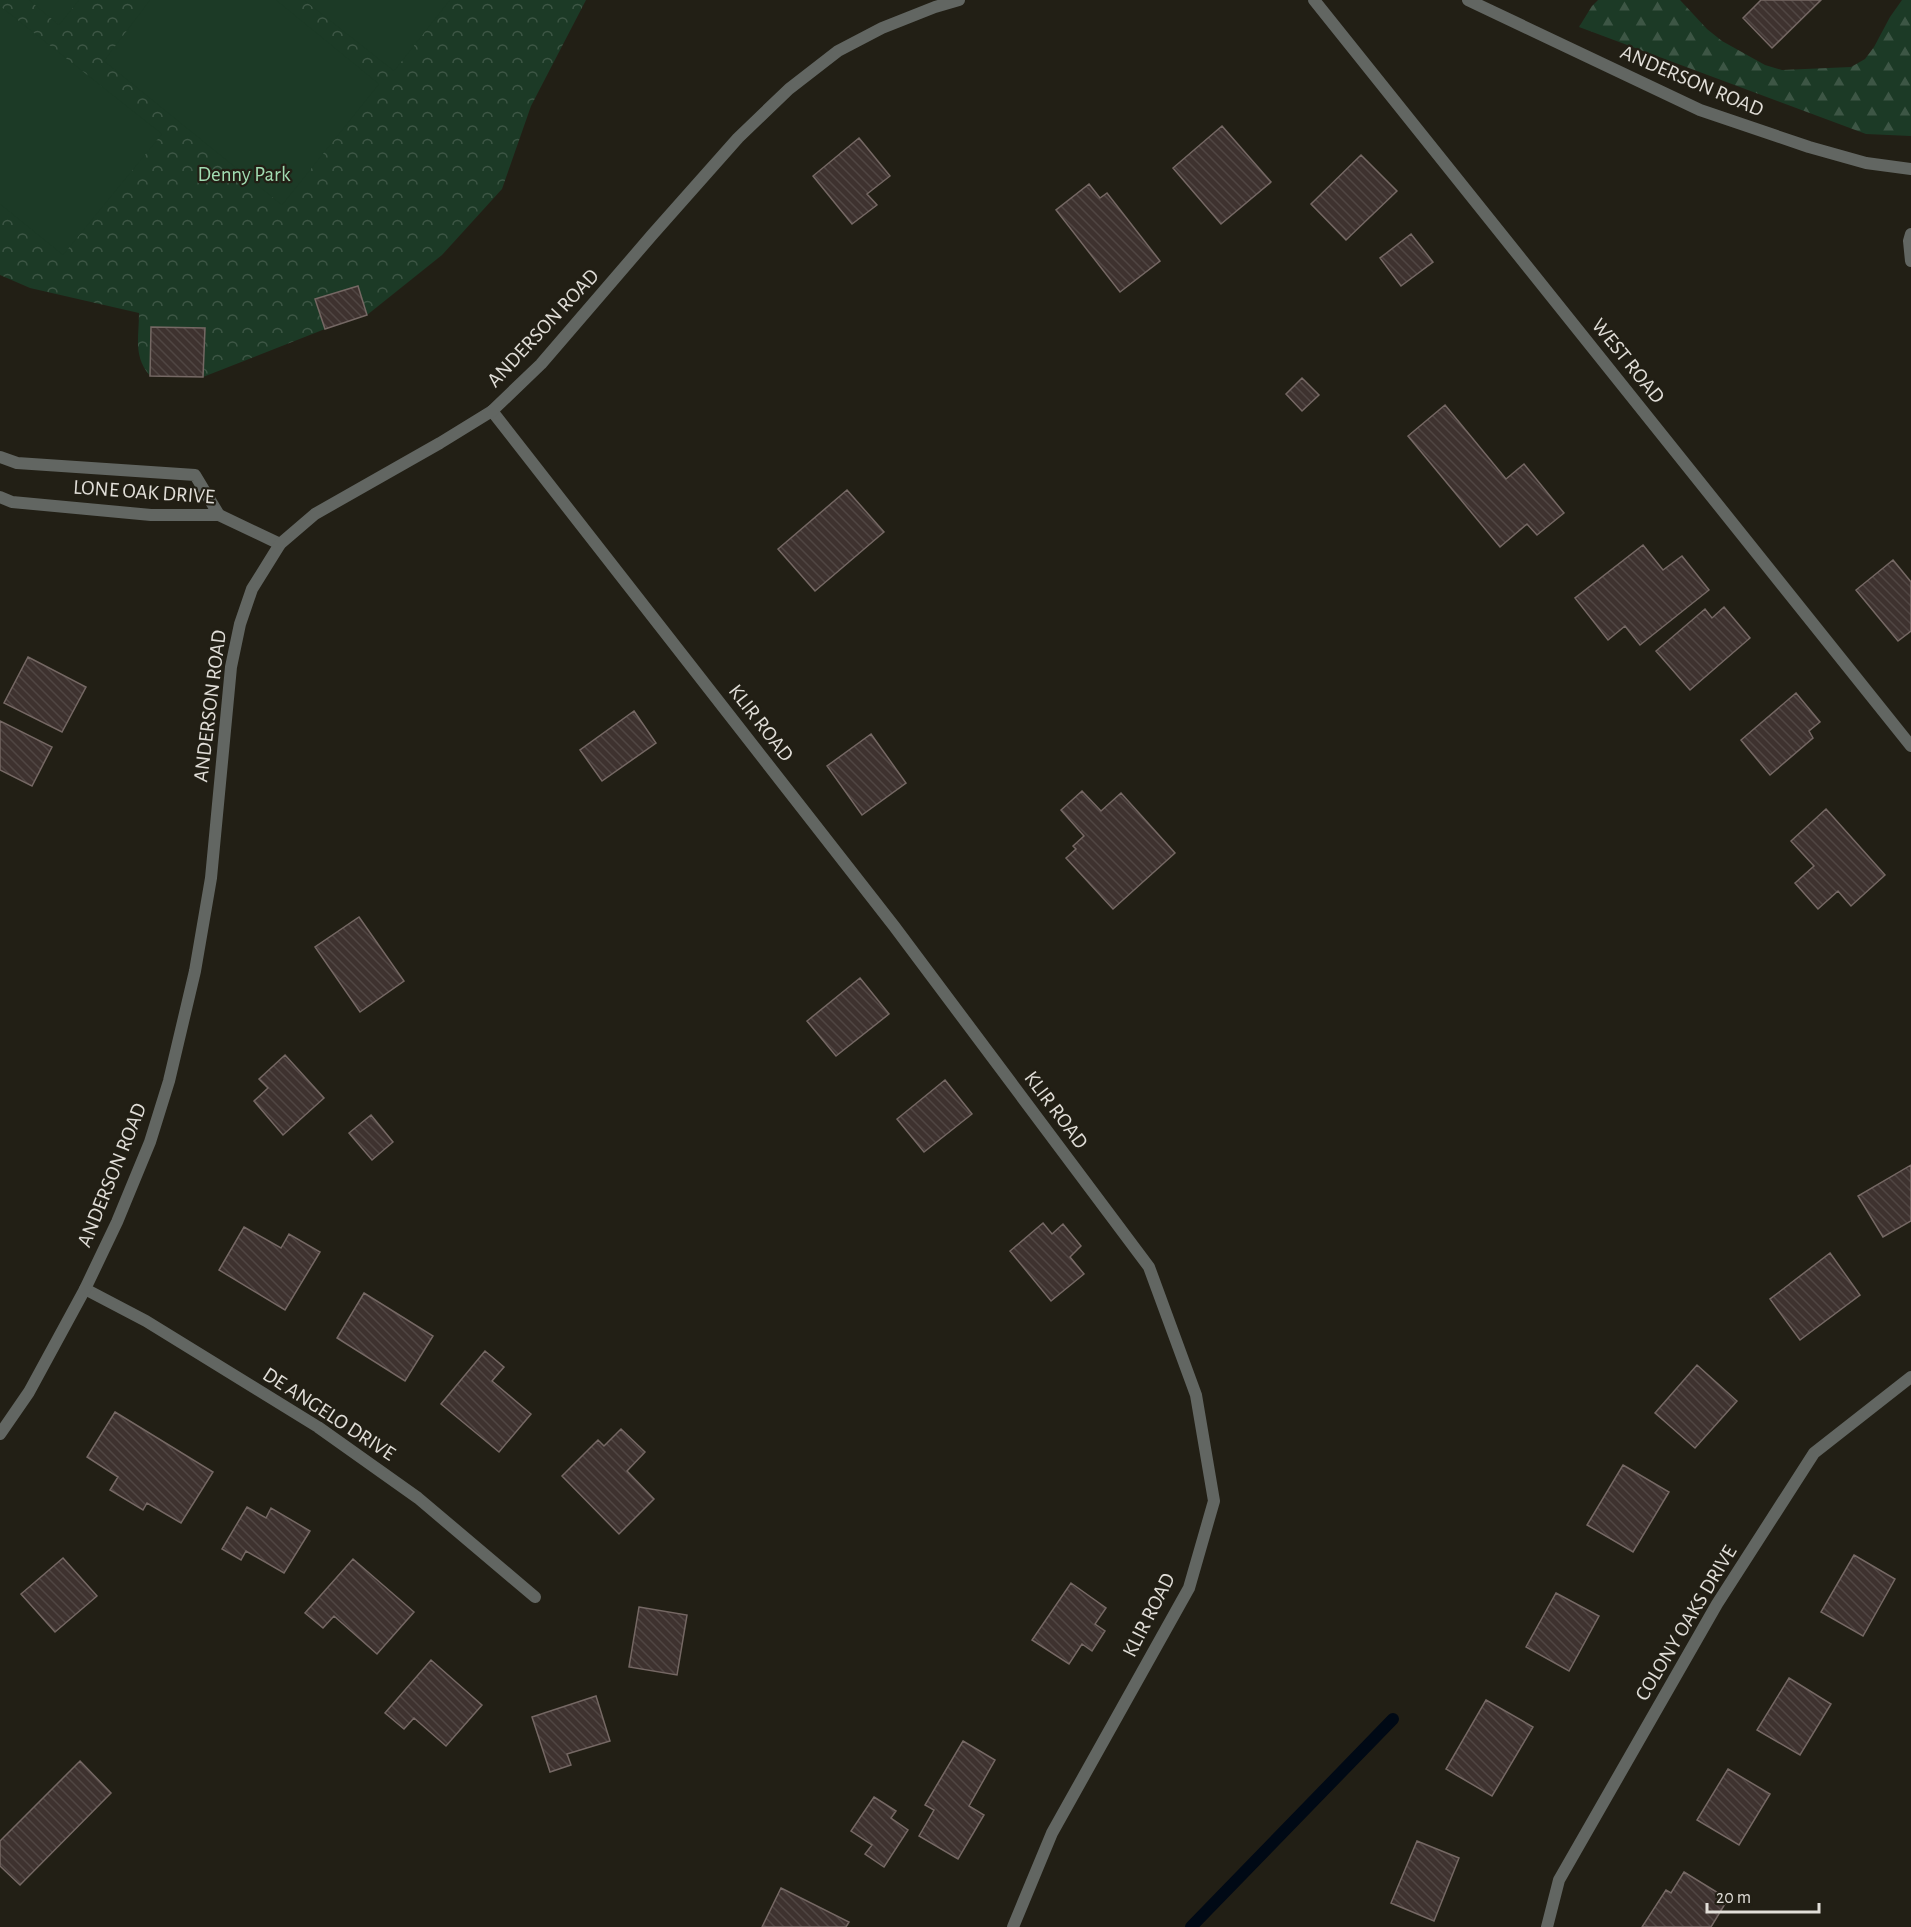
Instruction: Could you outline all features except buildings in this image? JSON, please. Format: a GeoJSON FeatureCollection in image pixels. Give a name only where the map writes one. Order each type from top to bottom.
{"type":"FeatureCollection","features":[{"type":"Feature","properties":{"kind":"street","name":"ANDERSON ROAD"},"geometry":{"type":"LineString","coordinates":[[0,1434],[29,1392],[85,1289],[117,1222],[150,1142],[169,1081],[195,971],[211,878],[231,667],[240,624],[252,589],[280,544],[315,514],[492,411],[541,364],[738,138],[789,89],[838,51],[882,28],[934,7],[959,0]]}},
{"type":"Feature","properties":{"kind":"street","name":"WEST ROAD"},"geometry":{"type":"LineString","coordinates":[[1314,0],[1911,746]]}},
{"type":"Feature","properties":{"kind":"street","name":"ANDERSON ROAD"},"geometry":{"type":"LineString","coordinates":[[1468,0],[1700,110],[1832,154],[1866,163],[1911,169]]}},
{"type":"Feature","properties":{"kind":"street"},"geometry":{"type":"LineString","coordinates":[[1911,234],[1909,241],[1911,261]]}},
{"type":"Feature","properties":{"kind":"street","name":"KLIR ROAD"},"geometry":{"type":"LineString","coordinates":[[492,411],[894,926],[1149,1267],[1196,1395],[1214,1501],[1189,1588],[1052,1833],[1012,1927]]}},
{"type":"Feature","properties":{"kind":"street"},"geometry":{"type":"LineString","coordinates":[[0,457],[17,463],[195,475],[219,515]]}},
{"type":"Feature","properties":{"kind":"street","name":"LONE OAK DRIVE"},"geometry":{"type":"LineString","coordinates":[[0,498],[12,502],[151,515],[219,515],[280,544]]}},
{"type":"Feature","properties":{"kind":"street","name":"DE ANGELO DRIVE"},"geometry":{"type":"LineString","coordinates":[[85,1289],[146,1322],[318,1427],[418,1497],[535,1597]]}},
{"type":"Feature","properties":{"kind":"street","name":"COLONY OAKS DRIVE"},"geometry":{"type":"LineString","coordinates":[[1548,1927],[1559,1880],[1717,1604],[1814,1453],[1911,1377]]}},
{"type":"Feature","properties":{"kind":"green space","name":"Denny Park"},"geometry":{"type":"Polygon","coordinates":[[[0,0],[586,0],[531,106],[502,189],[442,255],[367,315],[203,377],[150,376],[139,354],[139,313],[30,288],[0,275],[0,0]]]}},
{"type":"Feature","properties":{"kind":"green space"},"geometry":{"type":"Polygon","coordinates":[[[29,0],[79,0],[59,25],[29,0]]]}},
{"type":"Feature","properties":{"kind":"green space"},"geometry":{"type":"Polygon","coordinates":[[[150,0],[276,0],[379,84],[282,205],[104,61],[150,0]]]}},
{"type":"Feature","properties":{"kind":"green space"},"geometry":{"type":"Polygon","coordinates":[[[304,0],[450,0],[394,71],[304,0]]]}},
{"type":"Feature","properties":{"kind":"green space"},"geometry":{"type":"Polygon","coordinates":[[[1598,0],[1680,0],[1707,29],[1722,41],[1765,65],[1782,70],[1851,67],[1865,59],[1902,0],[1911,0],[1911,136],[1866,134],[1579,27],[1598,0]]]}},
{"type":"Feature","properties":{"kind":"green space"},"geometry":{"type":"Polygon","coordinates":[[[0,6],[162,134],[63,255],[0,204],[0,6]]]}},
{"type":"Feature","properties":{"kind":"waterway"},"geometry":{"type":"LineString","coordinates":[[1191,1927],[1393,1719]]}}]}
